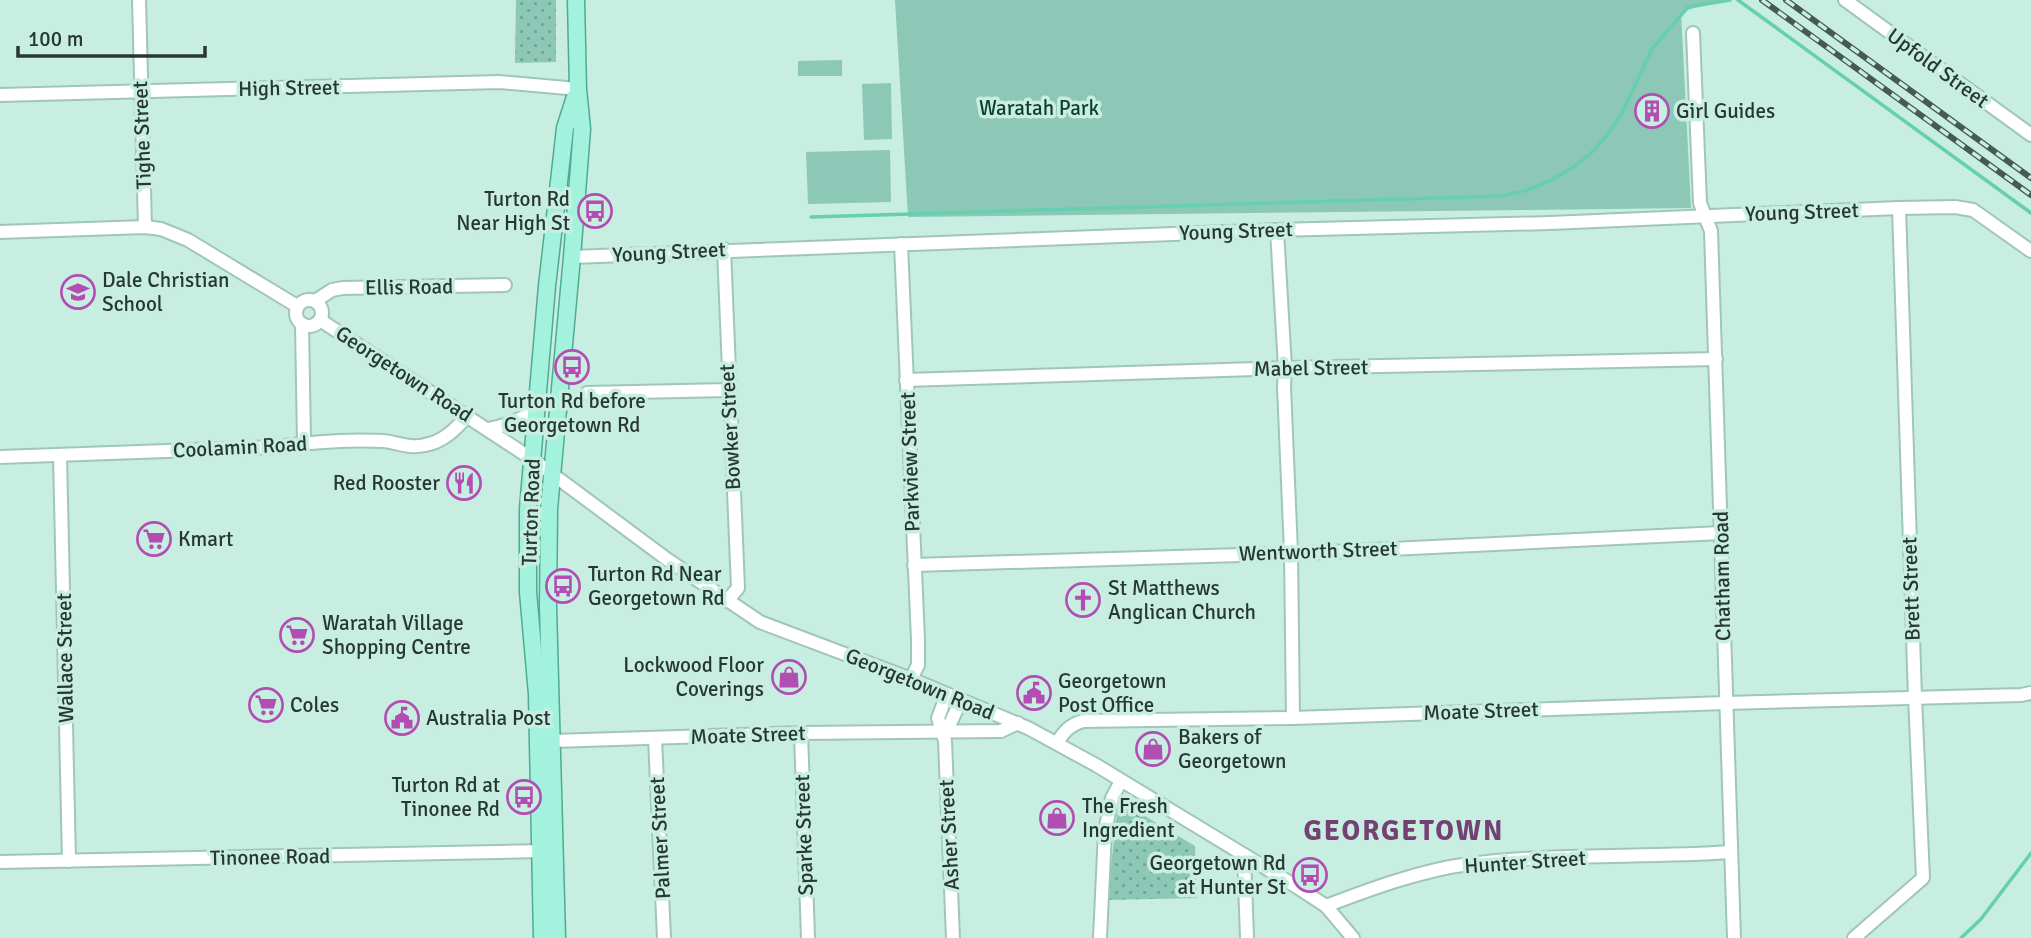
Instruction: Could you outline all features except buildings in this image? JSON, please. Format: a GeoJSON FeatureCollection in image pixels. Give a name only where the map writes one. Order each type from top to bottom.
{"type":"FeatureCollection","features":[{"type":"Feature","properties":{"kind":"main road","name":"Turton Road"},"geometry":{"type":"LineString","coordinates":[[557,938],[548,607],[549,509],[582,130],[578,89],[576,0]]}},
{"type":"Feature","properties":{"kind":"main road","name":"Turton Road"},"geometry":{"type":"LineString","coordinates":[[542,938],[537,694],[528,592],[528,509],[547,286],[565,128],[578,89]]}},
{"type":"Feature","properties":{"kind":"street","name":"Tighe Street"},"geometry":{"type":"LineString","coordinates":[[139,0],[145,227]]}},
{"type":"Feature","properties":{"kind":"street","name":"Upfold Street"},"geometry":{"type":"LineString","coordinates":[[1845,0],[2031,135]]}},
{"type":"Feature","properties":{"kind":"street","name":"Chatham Road"},"geometry":{"type":"LineString","coordinates":[[1693,33],[1700,203],[1712,231],[1734,938]]}},
{"type":"Feature","properties":{"kind":"street","name":"High Street"},"geometry":{"type":"LineString","coordinates":[[0,95],[499,82],[578,89]]}},
{"type":"Feature","properties":{"kind":"street","name":"Young Street"},"geometry":{"type":"LineString","coordinates":[[572,257],[1955,207],[1973,210],[2031,251]]}},
{"type":"Feature","properties":{"kind":"street","name":"Brett Street"},"geometry":{"type":"LineString","coordinates":[[1854,938],[1923,878],[1899,208]]}},
{"type":"Feature","properties":{"kind":"street"},"geometry":{"type":"LineString","coordinates":[[0,232],[145,227],[162,229],[188,240],[297,306]]}},
{"type":"Feature","properties":{"kind":"street"},"geometry":{"type":"LineString","coordinates":[[1277,230],[1285,368],[1293,718]]}},
{"type":"Feature","properties":{"kind":"street","name":"Parkview Street"},"geometry":{"type":"LineString","coordinates":[[901,244],[918,664],[911,679]]}},
{"type":"Feature","properties":{"kind":"street","name":"Bowker Street"},"geometry":{"type":"LineString","coordinates":[[724,250],[738,588],[727,601]]}},
{"type":"Feature","properties":{"kind":"street","name":"Ellis Road"},"geometry":{"type":"LineString","coordinates":[[315,301],[332,290],[344,288],[505,285]]}},
{"type":"Feature","properties":{"kind":"street"},"geometry":{"type":"LineString","coordinates":[[302,324],[312,326],[320,320],[322,310],[315,301],[304,300],[297,306],[295,315],[302,324],[304,443]]}},
{"type":"Feature","properties":{"kind":"street","name":"Georgetown Road"},"geometry":{"type":"LineString","coordinates":[[320,320],[533,459],[668,561],[760,622],[911,679],[1017,723],[1057,743],[1326,906],[1353,938]]}},
{"type":"Feature","properties":{"kind":"street","name":"Mabel Street"},"geometry":{"type":"LineString","coordinates":[[906,380],[1285,368],[1717,359]]}},
{"type":"Feature","properties":{"kind":"street"},"geometry":{"type":"LineString","coordinates":[[587,393],[728,390]]}},
{"type":"Feature","properties":{"kind":"street","name":"Georgetown Road"},"geometry":{"type":"LineString","coordinates":[[488,429],[516,422],[537,408]]}},
{"type":"Feature","properties":{"kind":"street","name":"Coolamin Road"},"geometry":{"type":"LineString","coordinates":[[0,457],[275,447],[304,443],[385,441],[404,446],[424,446],[444,438],[468,415]]}},
{"type":"Feature","properties":{"kind":"street","name":"Wallace Street"},"geometry":{"type":"LineString","coordinates":[[60,455],[69,861]]}},
{"type":"Feature","properties":{"kind":"street","name":"Wentworth Street"},"geometry":{"type":"LineString","coordinates":[[914,565],[1308,553],[1721,533]]}},
{"type":"Feature","properties":{"kind":"street","name":"Moate Street"},"geometry":{"type":"LineString","coordinates":[[1057,743],[1071,725],[1083,721],[1293,718],[2031,693]]}},
{"type":"Feature","properties":{"kind":"street"},"geometry":{"type":"LineString","coordinates":[[947,694],[938,718],[943,732],[961,701]]}},
{"type":"Feature","properties":{"kind":"street","name":"Moate Street"},"geometry":{"type":"LineString","coordinates":[[553,741],[801,733],[1001,731],[1017,723]]}},
{"type":"Feature","properties":{"kind":"street","name":"Asher Street"},"geometry":{"type":"LineString","coordinates":[[943,732],[953,938]]}},
{"type":"Feature","properties":{"kind":"street","name":"Sparke Street"},"geometry":{"type":"LineString","coordinates":[[801,733],[808,938]]}},
{"type":"Feature","properties":{"kind":"street","name":"Palmer Street"},"geometry":{"type":"LineString","coordinates":[[655,738],[664,938]]}},
{"type":"Feature","properties":{"kind":"street"},"geometry":{"type":"LineString","coordinates":[[1100,938],[1105,831],[1112,798],[1121,780]]}},
{"type":"Feature","properties":{"kind":"street","name":"Tinonee Road"},"geometry":{"type":"LineString","coordinates":[[0,862],[541,851]]}},
{"type":"Feature","properties":{"kind":"street","name":"Hunter Street"},"geometry":{"type":"LineString","coordinates":[[1326,906],[1406,879],[1466,864],[1535,858],[1731,852]]}},
{"type":"Feature","properties":{"kind":"street"},"geometry":{"type":"LineString","coordinates":[[1244,855],[1247,938]]}},
{"type":"Feature","properties":{"kind":"green space"},"geometry":{"type":"Polygon","coordinates":[[[516,0],[556,0],[556,62],[515,63],[516,0]]]}},
{"type":"Feature","properties":{"kind":"green space","name":"Waratah Park"},"geometry":{"type":"Polygon","coordinates":[[[895,0],[1721,0],[1681,12],[1691,208],[908,217],[895,0]]]}},
{"type":"Feature","properties":{"kind":"green space"},"geometry":{"type":"Polygon","coordinates":[[[842,60],[842,76],[798,76],[798,61],[842,60]]]}},
{"type":"Feature","properties":{"kind":"green space"},"geometry":{"type":"Polygon","coordinates":[[[891,83],[892,139],[864,140],[862,84],[891,83]]]}},
{"type":"Feature","properties":{"kind":"green space"},"geometry":{"type":"Polygon","coordinates":[[[890,150],[891,202],[808,204],[806,152],[890,150]]]}},
{"type":"Feature","properties":{"kind":"green space"},"geometry":{"type":"Polygon","coordinates":[[[1123,803],[1195,846],[1197,898],[1107,900],[1118,806],[1123,803]]]}},
{"type":"Feature","properties":{"kind":"waterway"},"geometry":{"type":"LineString","coordinates":[[811,217],[1502,196],[1550,181],[1591,153],[1609,133],[1623,111],[1652,49],[1688,7],[1730,0]]}},
{"type":"Feature","properties":{"kind":"waterway"},"geometry":{"type":"LineString","coordinates":[[1738,0],[2031,213]]}},
{"type":"Feature","properties":{"kind":"waterway"},"geometry":{"type":"LineString","coordinates":[[1961,938],[1981,919],[2031,853]]}},
{"type":"Feature","properties":{"kind":"railway"},"geometry":{"type":"LineString","coordinates":[[1762,0],[2031,195]]}},
{"type":"Feature","properties":{"kind":"railway"},"geometry":{"type":"LineString","coordinates":[[1786,0],[2031,178]]}},
{"type":"Feature","properties":{"kind":"place","name":"Girl Guides"},"geometry":{"type":"Point","coordinates":[1652,111]}},
{"type":"Feature","properties":{"kind":"place","name":"Turton Rd Near High St"},"geometry":{"type":"Point","coordinates":[595,211]}},
{"type":"Feature","properties":{"kind":"place","name":"Dale Christian School"},"geometry":{"type":"Point","coordinates":[78,292]}},
{"type":"Feature","properties":{"kind":"place","name":"Turton Rd before Georgetown Rd"},"geometry":{"type":"Point","coordinates":[572,367]}},
{"type":"Feature","properties":{"kind":"place","name":"Red Rooster"},"geometry":{"type":"Point","coordinates":[464,483]}},
{"type":"Feature","properties":{"kind":"place","name":"Kmart"},"geometry":{"type":"Point","coordinates":[154,539]}},
{"type":"Feature","properties":{"kind":"place","name":"Turton Rd Near Georgetown Rd"},"geometry":{"type":"Point","coordinates":[563,586]}},
{"type":"Feature","properties":{"kind":"place","name":"St Matthews Anglican Church"},"geometry":{"type":"Point","coordinates":[1083,600]}},
{"type":"Feature","properties":{"kind":"place","name":"Waratah Village Shopping Centre"},"geometry":{"type":"Point","coordinates":[297,635]}},
{"type":"Feature","properties":{"kind":"place","name":"Lockwood Floor Coverings"},"geometry":{"type":"Point","coordinates":[789,677]}},
{"type":"Feature","properties":{"kind":"place","name":"Georgetown Post Office"},"geometry":{"type":"Point","coordinates":[1034,693]}},
{"type":"Feature","properties":{"kind":"place","name":"Coles"},"geometry":{"type":"Point","coordinates":[266,705]}},
{"type":"Feature","properties":{"kind":"place","name":"Australia Post"},"geometry":{"type":"Point","coordinates":[402,718]}},
{"type":"Feature","properties":{"kind":"place","name":"Bakers of Georgetown"},"geometry":{"type":"Point","coordinates":[1153,749]}},
{"type":"Feature","properties":{"kind":"place","name":"Turton Rd at Tinonee Rd"},"geometry":{"type":"Point","coordinates":[524,797]}},
{"type":"Feature","properties":{"kind":"place","name":"The Fresh Ingredient"},"geometry":{"type":"Point","coordinates":[1057,818]}},
{"type":"Feature","properties":{"kind":"place","name":"Georgetown Rd at Hunter St"},"geometry":{"type":"Point","coordinates":[1310,875]}},
{"type":"Feature","properties":{"kind":"district","name":"GEORGETOWN"},"geometry":{"type":"Point","coordinates":[1404,831]}}]}
